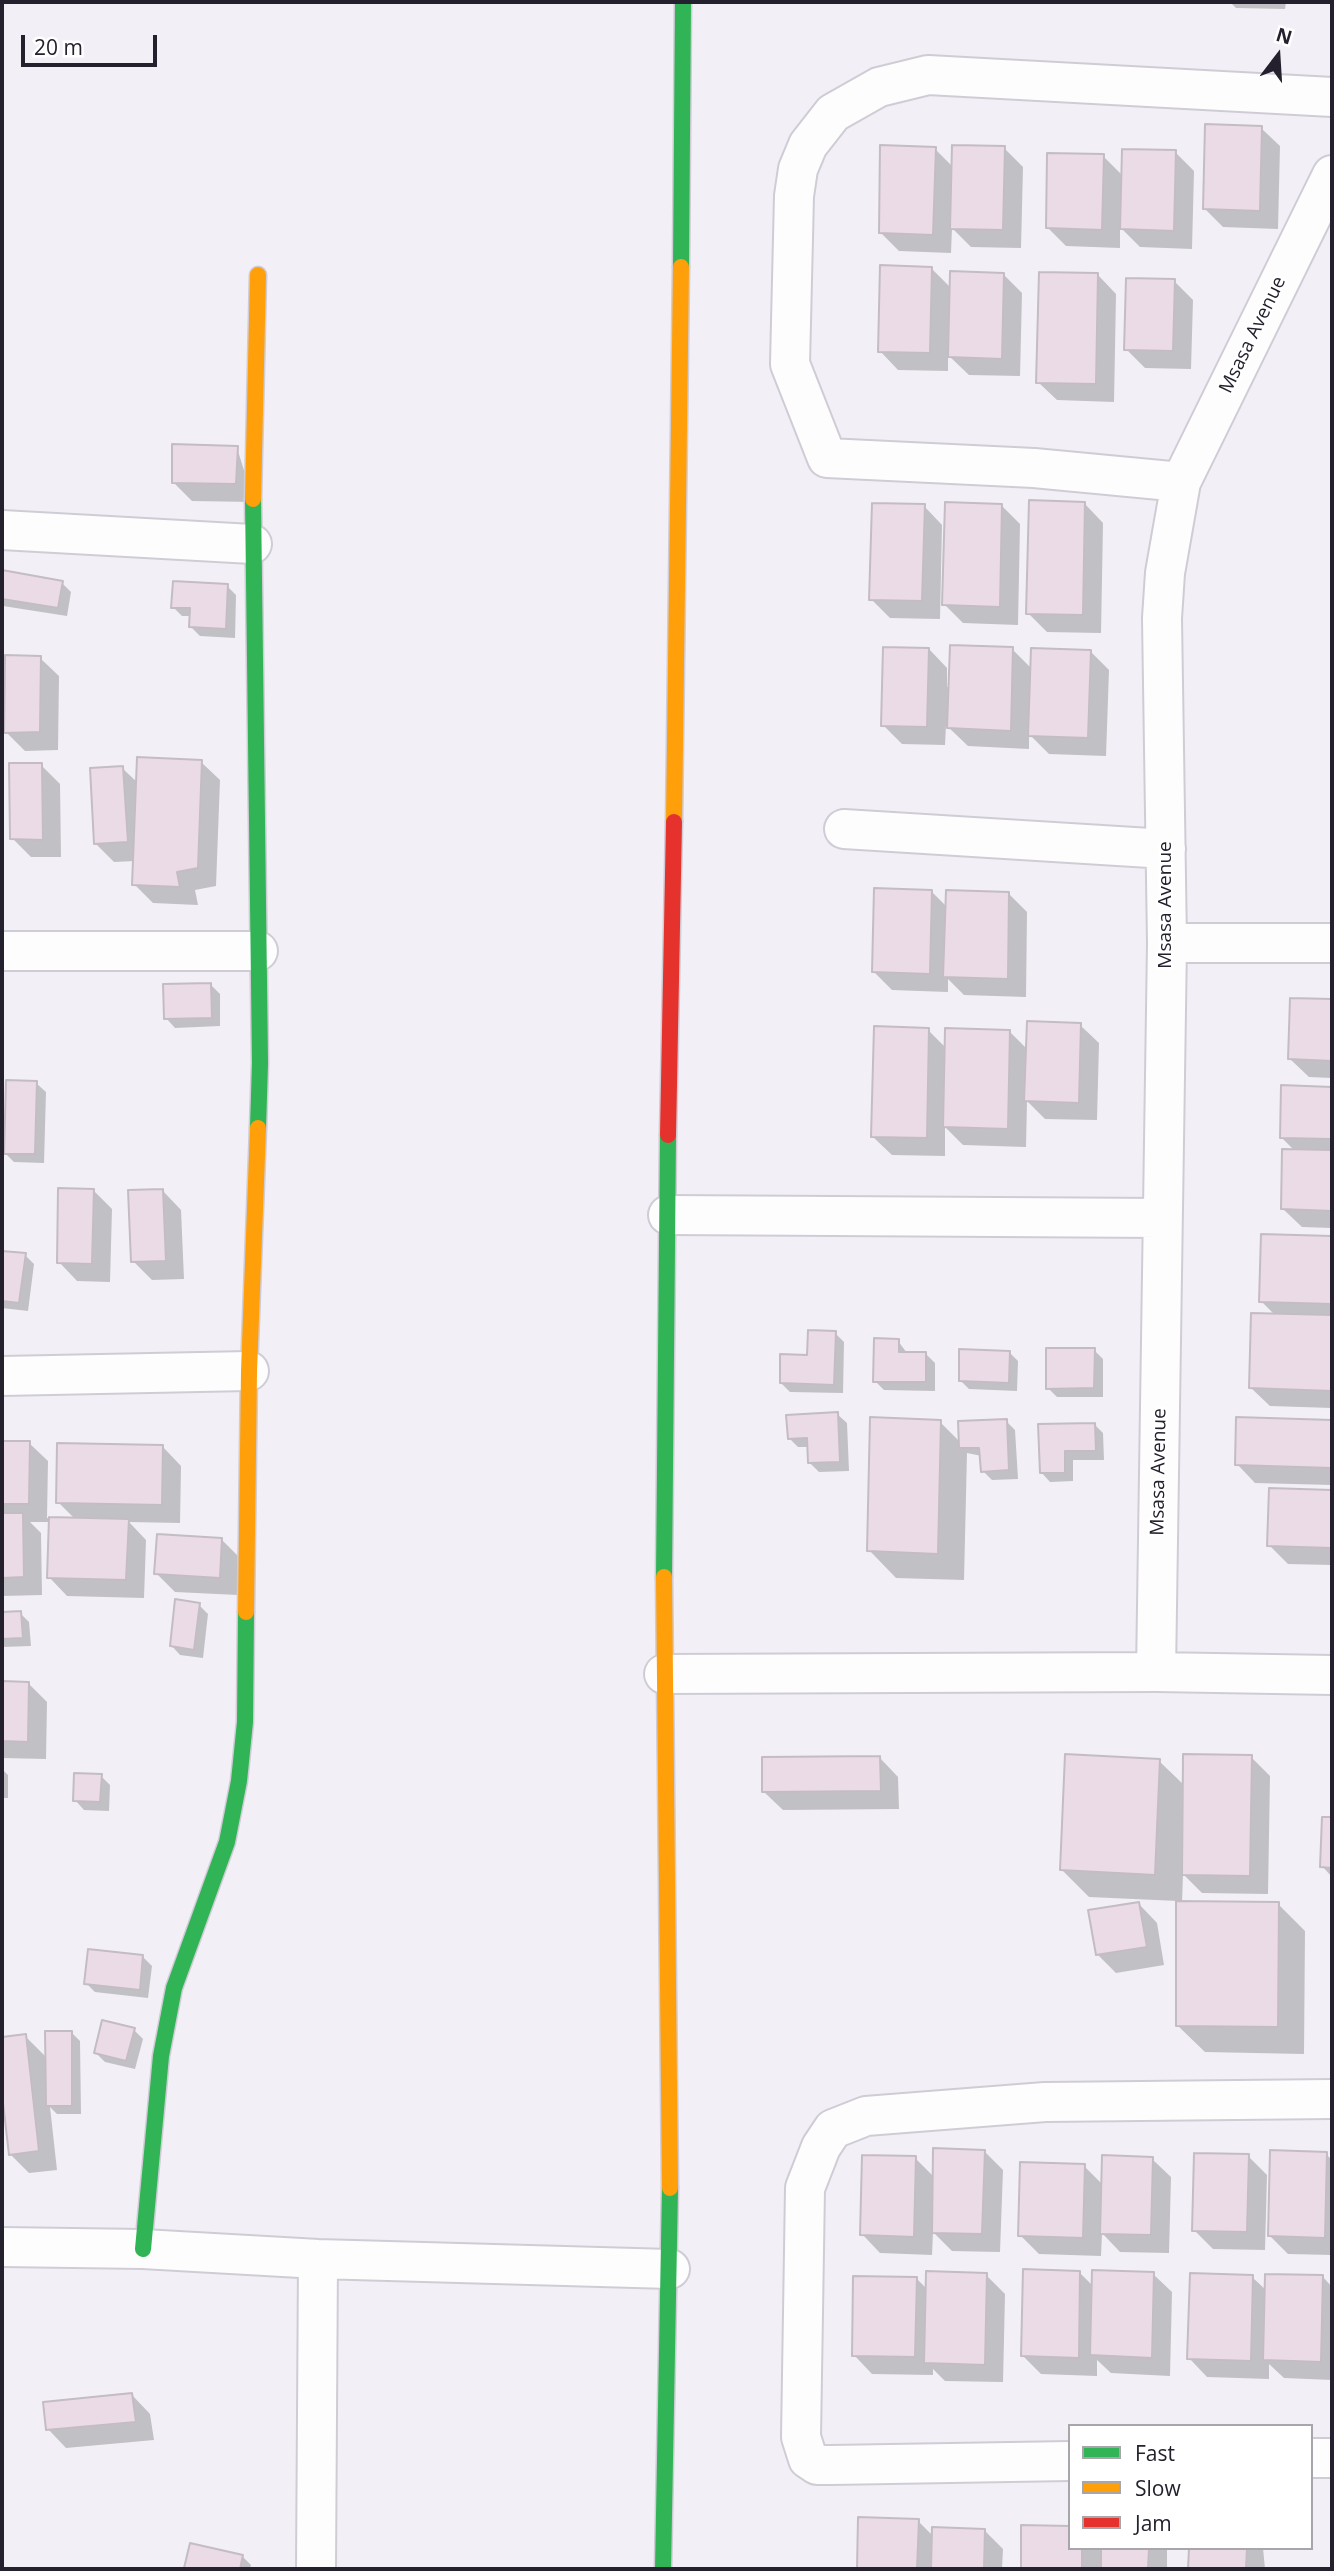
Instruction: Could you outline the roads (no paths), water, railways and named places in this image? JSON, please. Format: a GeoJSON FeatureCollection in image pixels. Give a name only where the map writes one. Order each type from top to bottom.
{"type":"FeatureCollection","features":[{"type":"Feature","properties":{"kind":"street"},"geometry":{"type":"LineString","coordinates":[[663,2569],[670,2269],[670,1973],[664,1674],[668,1215],[678,636],[683,2]]}},
{"type":"Feature","properties":{"kind":"street"},"geometry":{"type":"LineString","coordinates":[[1181,482],[1034,468],[827,458],[790,363],[794,196],[798,169],[808,145],[833,113],[879,86],[928,75],[1332,97]]}},
{"type":"Feature","properties":{"kind":"street","name":"Msasa Avenue"},"geometry":{"type":"LineString","coordinates":[[1156,1672],[1167,943],[1162,618],[1165,573],[1181,482],[1332,175]]}},
{"type":"Feature","properties":{"kind":"street"},"geometry":{"type":"LineString","coordinates":[[143,2249],[161,2056],[174,1987],[227,1842],[239,1781],[245,1721],[249,1371],[260,1063],[252,544],[258,275]]}},
{"type":"Feature","properties":{"kind":"street"},"geometry":{"type":"LineString","coordinates":[[2,530],[252,544]]}},
{"type":"Feature","properties":{"kind":"street"},"geometry":{"type":"LineString","coordinates":[[844,829],[1166,849]]}},
{"type":"Feature","properties":{"kind":"street"},"geometry":{"type":"LineString","coordinates":[[1167,943],[1332,943]]}},
{"type":"Feature","properties":{"kind":"street"},"geometry":{"type":"LineString","coordinates":[[2,950],[258,951]]}},
{"type":"Feature","properties":{"kind":"street"},"geometry":{"type":"LineString","coordinates":[[668,1215],[1162,1218]]}},
{"type":"Feature","properties":{"kind":"street"},"geometry":{"type":"LineString","coordinates":[[2,1376],[249,1371]]}},
{"type":"Feature","properties":{"kind":"street"},"geometry":{"type":"LineString","coordinates":[[664,1674],[1156,1672],[1332,1675]]}},
{"type":"Feature","properties":{"kind":"street"},"geometry":{"type":"LineString","coordinates":[[1068,2461],[817,2465],[808,2459],[801,2437],[805,2188],[821,2147],[833,2129],[866,2116],[1045,2102],[1332,2099]]}},
{"type":"Feature","properties":{"kind":"street"},"geometry":{"type":"LineString","coordinates":[[2,2247],[143,2249],[318,2259],[670,2269]]}},
{"type":"Feature","properties":{"kind":"street"},"geometry":{"type":"LineString","coordinates":[[316,2569],[318,2259]]}},
{"type":"Feature","properties":{"kind":"street"},"geometry":{"type":"LineString","coordinates":[[1313,2458],[1332,2458]]}}]}
